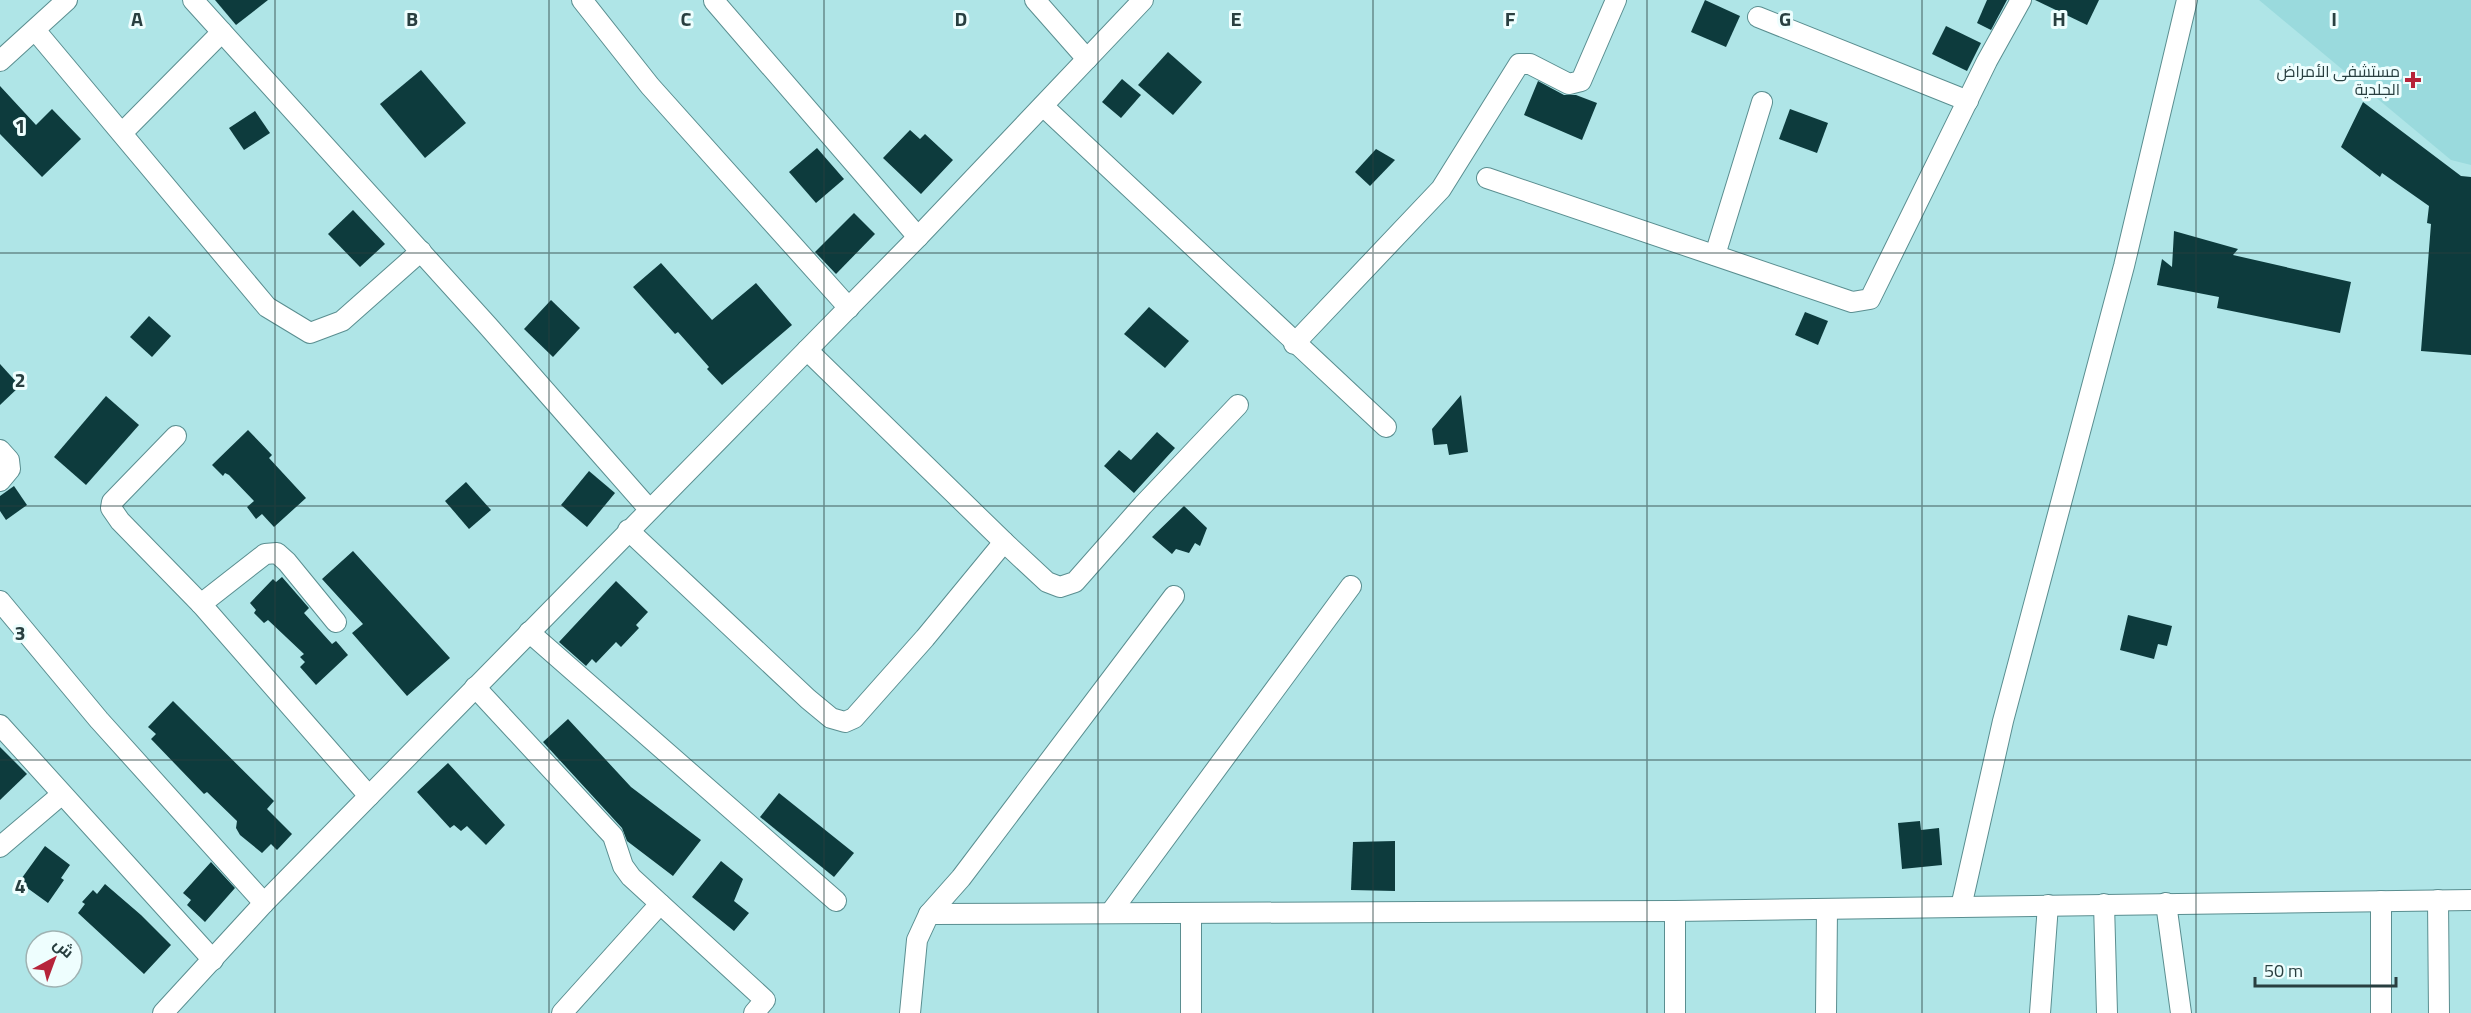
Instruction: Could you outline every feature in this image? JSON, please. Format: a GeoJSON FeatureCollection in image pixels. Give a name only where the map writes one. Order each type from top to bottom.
{"type":"FeatureCollection","features":[{"type":"Feature","properties":{"kind":"street"},"geometry":{"type":"LineString","coordinates":[[0,61],[67,0]]}},
{"type":"Feature","properties":{"kind":"street"},"geometry":{"type":"LineString","coordinates":[[194,0],[421,251],[649,509]]}},
{"type":"Feature","properties":{"kind":"street"},"geometry":{"type":"LineString","coordinates":[[582,0],[650,86],[849,308]]}},
{"type":"Feature","properties":{"kind":"street"},"geometry":{"type":"LineString","coordinates":[[1035,0],[1087,59]]}},
{"type":"Feature","properties":{"kind":"street"},"geometry":{"type":"LineString","coordinates":[[163,1013],[264,903],[628,530],[849,308],[1143,0]]}},
{"type":"Feature","properties":{"kind":"street"},"geometry":{"type":"LineString","coordinates":[[1294,344],[1441,189],[1519,64],[1530,64],[1569,84],[1581,81],[1616,0]]}},
{"type":"Feature","properties":{"kind":"street"},"geometry":{"type":"LineString","coordinates":[[1487,178],[1852,302],[1870,299],[2021,0]]}},
{"type":"Feature","properties":{"kind":"street"},"geometry":{"type":"LineString","coordinates":[[1961,906],[2003,722],[2124,266],[2187,0]]}},
{"type":"Feature","properties":{"kind":"street"},"geometry":{"type":"LineString","coordinates":[[714,1],[918,237]]}},
{"type":"Feature","properties":{"kind":"street"},"geometry":{"type":"LineString","coordinates":[[1758,17],[1968,101]]}},
{"type":"Feature","properties":{"kind":"street"},"geometry":{"type":"LineString","coordinates":[[35,30],[267,307],[310,333],[342,321],[421,251]]}},
{"type":"Feature","properties":{"kind":"street"},"geometry":{"type":"LineString","coordinates":[[122,133],[222,32]]}},
{"type":"Feature","properties":{"kind":"street"},"geometry":{"type":"LineString","coordinates":[[1715,255],[1762,102]]}},
{"type":"Feature","properties":{"kind":"street"},"geometry":{"type":"LineString","coordinates":[[1043,106],[1386,428]]}},
{"type":"Feature","properties":{"kind":"street"},"geometry":{"type":"LineString","coordinates":[[807,350],[1004,542],[1047,582],[1060,587],[1075,582],[1143,505],[1238,405]]}},
{"type":"Feature","properties":{"kind":"street"},"geometry":{"type":"LineString","coordinates":[[176,436],[112,502],[111,508],[120,521],[201,604],[369,796]]}},
{"type":"Feature","properties":{"kind":"street"},"geometry":{"type":"LineString","coordinates":[[0,450],[9,460],[10,469],[0,481]]}},
{"type":"Feature","properties":{"kind":"street"},"geometry":{"type":"LineString","coordinates":[[628,530],[808,699],[831,718],[844,722],[854,718],[925,638],[1004,542]]}},
{"type":"Feature","properties":{"kind":"street"},"geometry":{"type":"LineString","coordinates":[[201,604],[265,554],[277,553],[336,622]]}},
{"type":"Feature","properties":{"kind":"street"},"geometry":{"type":"LineString","coordinates":[[1111,912],[1351,586]]}},
{"type":"Feature","properties":{"kind":"street"},"geometry":{"type":"LineString","coordinates":[[910,1013],[917,940],[929,914],[961,878],[1174,596]]}},
{"type":"Feature","properties":{"kind":"street"},"geometry":{"type":"LineString","coordinates":[[0,601],[99,720],[264,903]]}},
{"type":"Feature","properties":{"kind":"street"},"geometry":{"type":"LineString","coordinates":[[529,632],[836,901]]}},
{"type":"Feature","properties":{"kind":"street"},"geometry":{"type":"LineString","coordinates":[[476,687],[613,836],[623,866],[630,878],[765,1000],[754,1013]]}},
{"type":"Feature","properties":{"kind":"street"},"geometry":{"type":"LineString","coordinates":[[0,725],[61,795],[213,960]]}},
{"type":"Feature","properties":{"kind":"street"},"geometry":{"type":"LineString","coordinates":[[0,847],[61,795]]}},
{"type":"Feature","properties":{"kind":"street"},"geometry":{"type":"LineString","coordinates":[[2438,900],[2439,1013]]}},
{"type":"Feature","properties":{"kind":"street"},"geometry":{"type":"LineString","coordinates":[[929,914],[1675,911],[2471,900]]}},
{"type":"Feature","properties":{"kind":"street"},"geometry":{"type":"LineString","coordinates":[[2381,901],[2381,1013]]}},
{"type":"Feature","properties":{"kind":"street"},"geometry":{"type":"LineString","coordinates":[[2166,903],[2181,1013]]}},
{"type":"Feature","properties":{"kind":"street"},"geometry":{"type":"LineString","coordinates":[[562,1013],[660,904]]}},
{"type":"Feature","properties":{"kind":"street"},"geometry":{"type":"LineString","coordinates":[[2104,904],[2107,1013]]}},
{"type":"Feature","properties":{"kind":"street"},"geometry":{"type":"LineString","coordinates":[[2040,1013],[2048,905]]}},
{"type":"Feature","properties":{"kind":"street"},"geometry":{"type":"LineString","coordinates":[[1826,1013],[1827,909]]}},
{"type":"Feature","properties":{"kind":"street"},"geometry":{"type":"LineString","coordinates":[[1675,911],[1675,1013]]}},
{"type":"Feature","properties":{"kind":"street"},"geometry":{"type":"LineString","coordinates":[[1191,913],[1191,1013]]}},
{"type":"Feature","properties":{"kind":"shaded area","name":"مستشفى الأمراض الجلدية"},"geometry":{"type":"Polygon","coordinates":[[[2259,0],[2471,0],[2471,165],[2451,160],[2259,0]]]}},
{"type":"Feature","properties":{"kind":"building"},"geometry":{"type":"Polygon","coordinates":[[[215,0],[268,0],[236,25],[215,0]]]}},
{"type":"Feature","properties":{"kind":"building"},"geometry":{"type":"Polygon","coordinates":[[[1705,0],[1740,16],[1726,47],[1691,32],[1705,0]]]}},
{"type":"Feature","properties":{"kind":"building"},"geometry":{"type":"Polygon","coordinates":[[[1987,0],[2007,0],[1991,30],[1977,23],[1987,0]]]}},
{"type":"Feature","properties":{"kind":"building"},"geometry":{"type":"Polygon","coordinates":[[[2035,0],[2099,0],[2087,25],[2035,0]]]}},
{"type":"Feature","properties":{"kind":"building"},"geometry":{"type":"Polygon","coordinates":[[[1946,26],[1981,43],[1967,71],[1932,54],[1946,26]]]}},
{"type":"Feature","properties":{"kind":"building"},"geometry":{"type":"Polygon","coordinates":[[[1168,52],[1202,82],[1173,115],[1138,85],[1168,52]]]}},
{"type":"Feature","properties":{"kind":"building"},"geometry":{"type":"Polygon","coordinates":[[[421,70],[466,123],[425,158],[380,104],[421,70]]]}},
{"type":"Feature","properties":{"kind":"building"},"geometry":{"type":"Polygon","coordinates":[[[1122,79],[1141,95],[1121,118],[1102,102],[1122,79]]]}},
{"type":"Feature","properties":{"kind":"building"},"geometry":{"type":"Polygon","coordinates":[[[1538,81],[1564,95],[1576,95],[1597,103],[1582,140],[1524,115],[1538,81]]]}},
{"type":"Feature","properties":{"kind":"building"},"geometry":{"type":"Polygon","coordinates":[[[0,86],[36,125],[52,109],[81,139],[42,177],[0,134],[0,86]]]}},
{"type":"Feature","properties":{"kind":"building"},"geometry":{"type":"Polygon","coordinates":[[[2363,102],[2461,176],[2471,177],[2471,355],[2421,351],[2431,224],[2427,223],[2429,206],[2382,173],[2380,177],[2341,147],[2363,102]]]}},
{"type":"Feature","properties":{"kind":"building"},"geometry":{"type":"Polygon","coordinates":[[[1790,109],[1828,123],[1817,153],[1779,139],[1790,109]]]}},
{"type":"Feature","properties":{"kind":"building"},"geometry":{"type":"Polygon","coordinates":[[[255,111],[270,133],[244,150],[229,128],[255,111]]]}},
{"type":"Feature","properties":{"kind":"building"},"geometry":{"type":"Polygon","coordinates":[[[910,130],[920,139],[925,134],[953,160],[921,194],[883,158],[910,130]]]}},
{"type":"Feature","properties":{"kind":"building"},"geometry":{"type":"Polygon","coordinates":[[[817,148],[844,179],[816,203],[789,172],[817,148]]]}},
{"type":"Feature","properties":{"kind":"building"},"geometry":{"type":"Polygon","coordinates":[[[1376,149],[1395,160],[1370,186],[1355,172],[1376,149]]]}},
{"type":"Feature","properties":{"kind":"building"},"geometry":{"type":"Polygon","coordinates":[[[353,210],[385,244],[360,267],[328,234],[353,210]]]}},
{"type":"Feature","properties":{"kind":"building"},"geometry":{"type":"Polygon","coordinates":[[[854,213],[875,234],[836,274],[815,252],[854,213]]]}},
{"type":"Feature","properties":{"kind":"building"},"geometry":{"type":"Polygon","coordinates":[[[2174,231],[2238,249],[2233,255],[2351,282],[2340,333],[2217,308],[2219,297],[2157,285],[2162,259],[2172,267],[2174,231]]]}},
{"type":"Feature","properties":{"kind":"building"},"geometry":{"type":"Polygon","coordinates":[[[661,263],[712,320],[756,283],[792,325],[722,385],[678,332],[675,334],[633,287],[661,263]]]}},
{"type":"Feature","properties":{"kind":"building"},"geometry":{"type":"Polygon","coordinates":[[[551,300],[580,328],[553,357],[524,329],[551,300]]]}},
{"type":"Feature","properties":{"kind":"building"},"geometry":{"type":"Polygon","coordinates":[[[1149,307],[1189,341],[1165,368],[1124,334],[1149,307]]]}},
{"type":"Feature","properties":{"kind":"building"},"geometry":{"type":"Polygon","coordinates":[[[1805,312],[1828,321],[1818,345],[1795,335],[1805,312]]]}},
{"type":"Feature","properties":{"kind":"building"},"geometry":{"type":"Polygon","coordinates":[[[149,316],[171,336],[152,357],[130,337],[149,316]]]}},
{"type":"Feature","properties":{"kind":"building"},"geometry":{"type":"Polygon","coordinates":[[[0,364],[20,386],[0,405],[0,364]]]}},
{"type":"Feature","properties":{"kind":"building"},"geometry":{"type":"Polygon","coordinates":[[[1461,395],[1468,452],[1449,455],[1447,444],[1434,445],[1432,429],[1461,395]]]}},
{"type":"Feature","properties":{"kind":"building"},"geometry":{"type":"Polygon","coordinates":[[[106,396],[139,425],[86,485],[54,457],[106,396]]]}},
{"type":"Feature","properties":{"kind":"building"},"geometry":{"type":"Polygon","coordinates":[[[248,430],[272,455],[269,458],[306,498],[274,527],[262,514],[256,519],[247,507],[254,501],[229,475],[225,473],[223,476],[212,465],[248,430]]]}},
{"type":"Feature","properties":{"kind":"building"},"geometry":{"type":"Polygon","coordinates":[[[1157,432],[1175,448],[1134,493],[1104,466],[1119,450],[1131,460],[1157,432]]]}},
{"type":"Feature","properties":{"kind":"building"},"geometry":{"type":"Polygon","coordinates":[[[589,471],[615,493],[587,527],[561,505],[589,471]]]}},
{"type":"Feature","properties":{"kind":"building"},"geometry":{"type":"Polygon","coordinates":[[[466,482],[491,510],[469,529],[445,501],[466,482]]]}},
{"type":"Feature","properties":{"kind":"building"},"geometry":{"type":"Polygon","coordinates":[[[14,486],[27,505],[6,520],[0,511],[0,496],[14,486]]]}},
{"type":"Feature","properties":{"kind":"building"},"geometry":{"type":"Polygon","coordinates":[[[1184,506],[1207,528],[1200,546],[1195,543],[1189,553],[1176,549],[1172,554],[1152,537],[1184,506]]]}},
{"type":"Feature","properties":{"kind":"building"},"geometry":{"type":"Polygon","coordinates":[[[353,551],[450,658],[407,696],[352,633],[363,624],[322,579],[353,551]]]}},
{"type":"Feature","properties":{"kind":"building"},"geometry":{"type":"Polygon","coordinates":[[[282,577],[309,608],[304,613],[332,644],[336,641],[348,655],[316,685],[300,667],[305,662],[300,657],[304,654],[268,620],[264,623],[254,613],[256,610],[250,603],[273,579],[276,582],[282,577]]]}},
{"type":"Feature","properties":{"kind":"building"},"geometry":{"type":"Polygon","coordinates":[[[616,581],[648,612],[636,625],[639,628],[621,647],[616,642],[596,663],[592,659],[586,666],[559,642],[616,581]]]}},
{"type":"Feature","properties":{"kind":"building"},"geometry":{"type":"Polygon","coordinates":[[[2128,615],[2172,626],[2167,646],[2158,644],[2154,659],[2120,650],[2128,615]]]}},
{"type":"Feature","properties":{"kind":"building"},"geometry":{"type":"Polygon","coordinates":[[[173,701],[274,801],[267,809],[292,834],[277,850],[271,844],[262,853],[240,835],[236,828],[237,821],[207,792],[204,794],[151,739],[156,734],[148,727],[173,701]]]}},
{"type":"Feature","properties":{"kind":"building"},"geometry":{"type":"Polygon","coordinates":[[[568,719],[631,787],[701,840],[673,876],[627,841],[622,828],[543,742],[568,719]]]}},
{"type":"Feature","properties":{"kind":"building"},"geometry":{"type":"Polygon","coordinates":[[[0,747],[27,774],[0,800],[0,747]]]}},
{"type":"Feature","properties":{"kind":"building"},"geometry":{"type":"Polygon","coordinates":[[[448,763],[505,825],[486,845],[467,826],[461,831],[454,825],[450,828],[417,792],[448,763]]]}},
{"type":"Feature","properties":{"kind":"building"},"geometry":{"type":"Polygon","coordinates":[[[779,793],[854,853],[834,877],[760,817],[779,793]]]}},
{"type":"Feature","properties":{"kind":"building"},"geometry":{"type":"Polygon","coordinates":[[[1920,821],[1921,830],[1939,828],[1942,865],[1902,869],[1898,823],[1920,821]]]}},
{"type":"Feature","properties":{"kind":"building"},"geometry":{"type":"Polygon","coordinates":[[[1395,841],[1395,891],[1351,890],[1353,842],[1395,841]]]}},
{"type":"Feature","properties":{"kind":"building"},"geometry":{"type":"Polygon","coordinates":[[[45,846],[70,865],[61,878],[64,880],[48,903],[19,882],[45,846]]]}},
{"type":"Feature","properties":{"kind":"building"},"geometry":{"type":"Polygon","coordinates":[[[721,861],[743,879],[734,901],[749,913],[734,931],[692,897],[721,861]]]}},
{"type":"Feature","properties":{"kind":"building"},"geometry":{"type":"Polygon","coordinates":[[[211,862],[235,888],[205,922],[187,905],[191,900],[183,893],[211,862]]]}},
{"type":"Feature","properties":{"kind":"building"},"geometry":{"type":"Polygon","coordinates":[[[105,884],[171,945],[144,974],[78,913],[85,904],[82,902],[93,890],[97,894],[105,884]]]}},
{"type":"Feature","properties":{"kind":"place","name":"مستشفى الأمراض الجلدية"},"geometry":{"type":"Point","coordinates":[2413,80]}}]}
